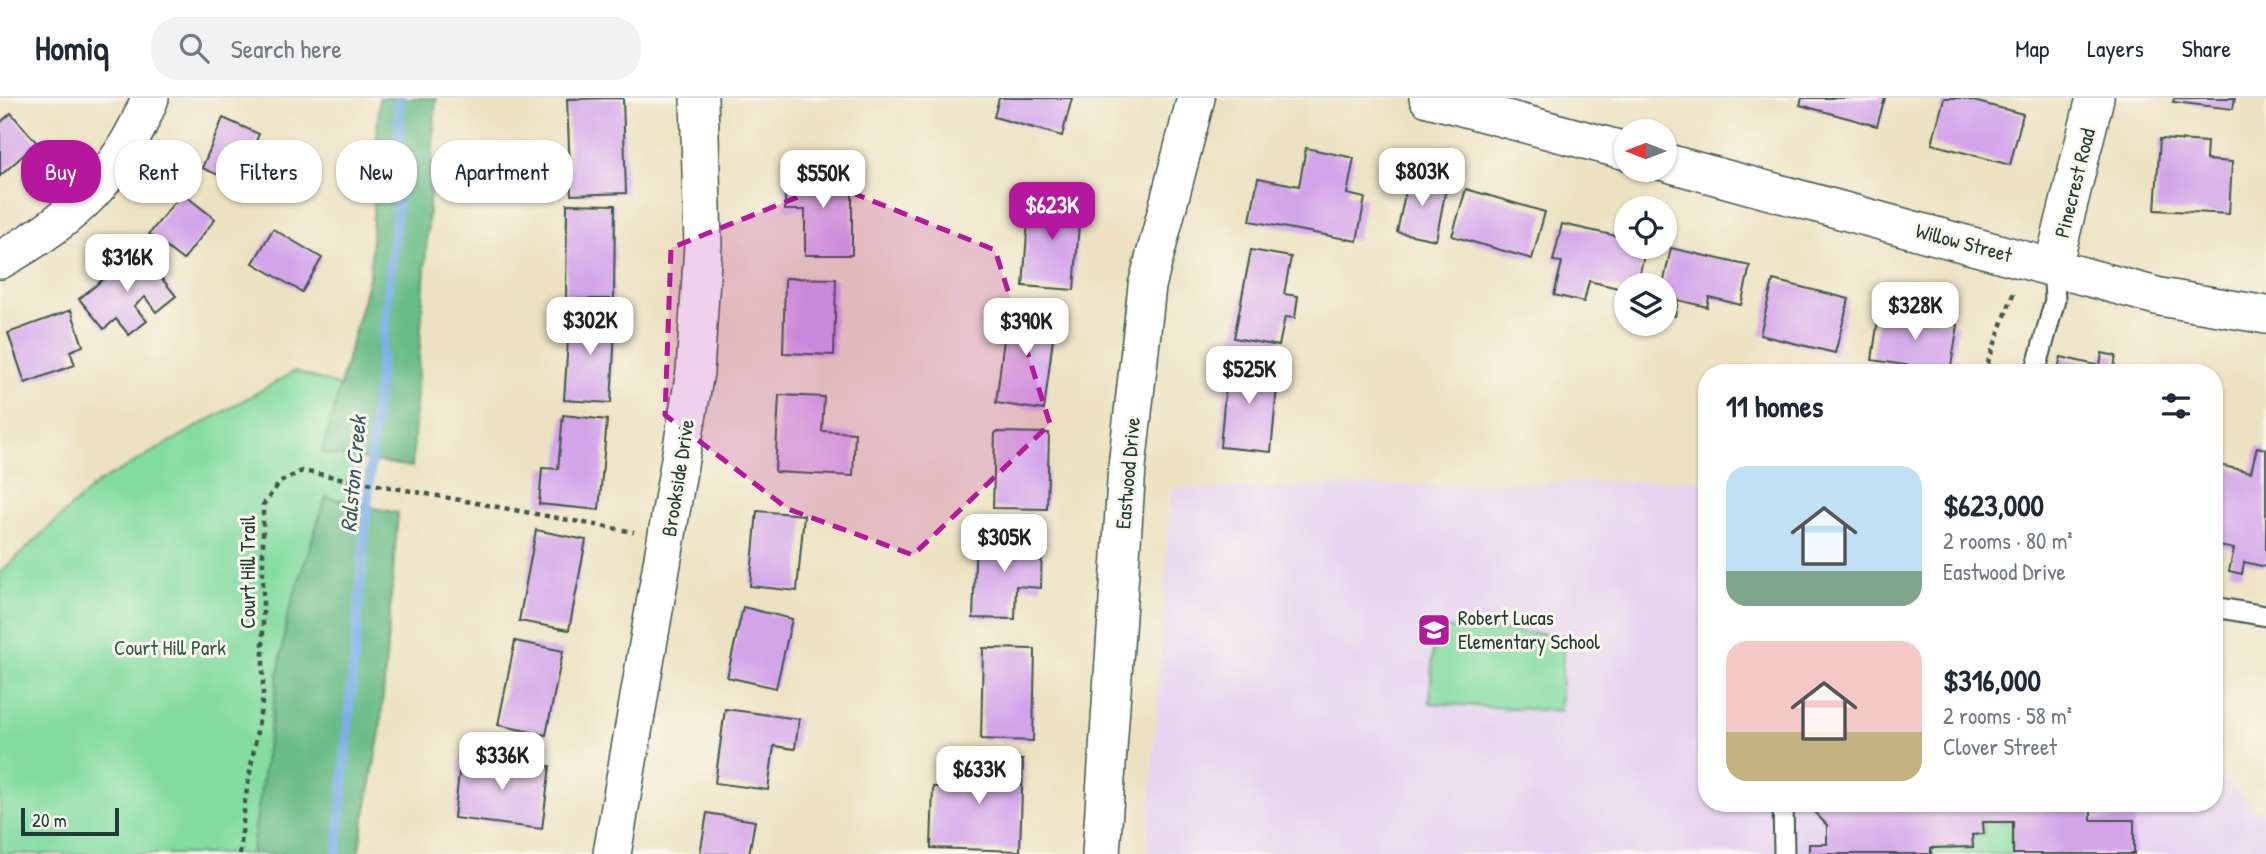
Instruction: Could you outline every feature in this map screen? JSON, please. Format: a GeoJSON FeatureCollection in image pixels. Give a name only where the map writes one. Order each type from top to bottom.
{"type":"FeatureCollection","features":[{"type":"Feature","properties":{"kind":"street"},"geometry":{"type":"LineString","coordinates":[[0,260],[43,236],[82,205],[115,167],[140,124],[150,98]]}},
{"type":"Feature","properties":{"kind":"street","name":"Brookside Drive"},"geometry":{"type":"LineString","coordinates":[[612,854],[669,540],[695,372],[701,309],[699,98]]}},
{"type":"Feature","properties":{"kind":"street","name":"Eastwood Drive"},"geometry":{"type":"LineString","coordinates":[[1101,854],[1127,467],[1147,286],[1196,98]]}},
{"type":"Feature","properties":{"kind":"street"},"geometry":{"type":"LineString","coordinates":[[1428,98],[1614,148]]}},
{"type":"Feature","properties":{"kind":"street","name":"Pinecrest Road"},"geometry":{"type":"LineString","coordinates":[[2053,267],[2095,98]]}},
{"type":"Feature","properties":{"kind":"street","name":"Willow Street"},"geometry":{"type":"LineString","coordinates":[[1677,166],[2160,297],[2266,315]]}},
{"type":"Feature","properties":{"kind":"lane"},"geometry":{"type":"LineString","coordinates":[[2037,364],[2055,300],[2053,267]]}},
{"type":"Feature","properties":{"kind":"lane"},"geometry":{"type":"LineString","coordinates":[[2223,609],[2266,616]]}},
{"type":"Feature","properties":{"kind":"lane"},"geometry":{"type":"LineString","coordinates":[[1783,812],[1784,854]]}},
{"type":"Feature","properties":{"kind":"path"},"geometry":{"type":"LineString","coordinates":[[1987,364],[2015,289]]}},
{"type":"Feature","properties":{"kind":"path","name":"Court Hill Trail"},"geometry":{"type":"LineString","coordinates":[[240,854],[245,801],[263,696],[263,505],[280,482],[302,471],[319,477],[403,488],[669,540]]}},
{"type":"Feature","properties":{"kind":"highlighted area"},"geometry":{"type":"Polygon","coordinates":[[[830,184],[995,250],[1050,424],[913,555],[788,509],[665,415],[671,248],[830,184]]]}},
{"type":"Feature","properties":{"kind":"shaded area","name":"Robert Lucas Elementary School"},"geometry":{"type":"Polygon","coordinates":[[[1698,480],[1698,812],[2223,812],[2223,779],[2266,818],[2266,854],[1147,854],[1171,489],[1698,480]]]}},
{"type":"Feature","properties":{"kind":"green space"},"geometry":{"type":"Polygon","coordinates":[[[379,98],[436,98],[433,140],[431,140],[412,467],[322,453],[370,274],[374,203],[417,203],[417,140],[377,140],[379,98]]]}},
{"type":"Feature","properties":{"kind":"green space","name":"Court Hill Park"},"geometry":{"type":"Polygon","coordinates":[[[295,371],[366,395],[318,854],[0,854],[0,573],[96,484],[295,371]]]}},
{"type":"Feature","properties":{"kind":"green space"},"geometry":{"type":"Polygon","coordinates":[[[326,497],[398,513],[380,732],[358,854],[251,854],[287,617],[326,497]]]}},
{"type":"Feature","properties":{"kind":"green space"},"geometry":{"type":"Polygon","coordinates":[[[1434,627],[1564,635],[1560,711],[1430,703],[1434,627]]]}},
{"type":"Feature","properties":{"kind":"green space"},"geometry":{"type":"Polygon","coordinates":[[[1983,822],[2013,822],[2013,854],[1931,854],[1931,848],[1973,847],[1972,835],[1984,834],[1983,822]]]}},
{"type":"Feature","properties":{"kind":"building"},"geometry":{"type":"Polygon","coordinates":[[[623,98],[626,193],[573,195],[573,140],[569,140],[567,99],[623,98]]]}},
{"type":"Feature","properties":{"kind":"building"},"geometry":{"type":"Polygon","coordinates":[[[999,98],[1072,98],[1062,136],[994,117],[999,98]]]}},
{"type":"Feature","properties":{"kind":"building"},"geometry":{"type":"Polygon","coordinates":[[[1802,98],[1885,98],[1877,126],[1800,105],[1802,98]]]}},
{"type":"Feature","properties":{"kind":"building"},"geometry":{"type":"Polygon","coordinates":[[[1944,98],[1962,98],[2023,114],[2010,165],[1932,144],[1944,98]]]}},
{"type":"Feature","properties":{"kind":"building"},"geometry":{"type":"Polygon","coordinates":[[[2174,98],[2235,98],[2233,109],[2173,102],[2174,98]]]}},
{"type":"Feature","properties":{"kind":"building"},"geometry":{"type":"Polygon","coordinates":[[[11,113],[34,140],[21,140],[21,157],[0,176],[0,123],[11,113]]]}},
{"type":"Feature","properties":{"kind":"building"},"geometry":{"type":"Polygon","coordinates":[[[223,118],[259,134],[256,140],[216,140],[216,174],[202,168],[223,118]]]}},
{"type":"Feature","properties":{"kind":"building"},"geometry":{"type":"Polygon","coordinates":[[[2160,139],[2207,142],[2206,160],[2232,162],[2229,214],[2155,210],[2160,139]]]}},
{"type":"Feature","properties":{"kind":"building"},"geometry":{"type":"Polygon","coordinates":[[[1306,148],[1354,158],[1347,194],[1365,198],[1357,241],[1250,221],[1258,178],[1299,186],[1306,148]]]}},
{"type":"Feature","properties":{"kind":"building"},"geometry":{"type":"Polygon","coordinates":[[[785,173],[852,173],[852,255],[805,255],[805,210],[785,210],[785,173]]]}},
{"type":"Feature","properties":{"kind":"building"},"geometry":{"type":"Polygon","coordinates":[[[1409,175],[1447,183],[1436,240],[1397,232],[1409,175]]]}},
{"type":"Feature","properties":{"kind":"building"},"geometry":{"type":"Polygon","coordinates":[[[1466,189],[1545,212],[1532,259],[1452,236],[1466,189]]]}},
{"type":"Feature","properties":{"kind":"building"},"geometry":{"type":"Polygon","coordinates":[[[1030,194],[1081,197],[1074,290],[1023,286],[1030,194]]]}},
{"type":"Feature","properties":{"kind":"building"},"geometry":{"type":"Polygon","coordinates":[[[174,203],[195,203],[215,219],[183,260],[149,234],[174,203]]]}},
{"type":"Feature","properties":{"kind":"building"},"geometry":{"type":"Polygon","coordinates":[[[567,204],[615,205],[614,299],[566,299],[567,204]]]}},
{"type":"Feature","properties":{"kind":"building"},"geometry":{"type":"Polygon","coordinates":[[[1562,224],[1614,235],[1614,259],[1643,259],[1640,273],[1614,273],[1614,287],[1589,281],[1584,302],[1554,295],[1562,262],[1553,261],[1562,224]]]}},
{"type":"Feature","properties":{"kind":"building"},"geometry":{"type":"Polygon","coordinates":[[[273,229],[322,258],[302,292],[253,263],[273,229]]]}},
{"type":"Feature","properties":{"kind":"building"},"geometry":{"type":"Polygon","coordinates":[[[1677,249],[1750,266],[1741,305],[1709,297],[1707,307],[1678,300],[1677,305],[1677,273],[1666,273],[1669,259],[1677,259],[1677,249]]]}},
{"type":"Feature","properties":{"kind":"building"},"geometry":{"type":"Polygon","coordinates":[[[139,250],[176,296],[156,312],[145,297],[134,306],[147,321],[129,335],[116,319],[104,329],[79,299],[139,250]]]}},
{"type":"Feature","properties":{"kind":"building"},"geometry":{"type":"Polygon","coordinates":[[[1251,250],[1291,257],[1284,294],[1298,296],[1295,318],[1285,317],[1279,346],[1234,338],[1251,250]]]}},
{"type":"Feature","properties":{"kind":"building"},"geometry":{"type":"Polygon","coordinates":[[[785,278],[836,279],[834,355],[783,353],[785,278]]]}},
{"type":"Feature","properties":{"kind":"building"},"geometry":{"type":"Polygon","coordinates":[[[1773,280],[1849,299],[1835,353],[1760,335],[1773,280]]]}},
{"type":"Feature","properties":{"kind":"building"},"geometry":{"type":"Polygon","coordinates":[[[1008,307],[1056,314],[1044,410],[996,403],[1008,307]]]}},
{"type":"Feature","properties":{"kind":"building"},"geometry":{"type":"Polygon","coordinates":[[[71,310],[83,346],[70,351],[75,365],[25,383],[8,333],[71,310]]]}},
{"type":"Feature","properties":{"kind":"building"},"geometry":{"type":"Polygon","coordinates":[[[570,310],[616,313],[611,403],[564,400],[570,310]]]}},
{"type":"Feature","properties":{"kind":"building"},"geometry":{"type":"Polygon","coordinates":[[[1879,312],[1958,325],[1951,364],[1898,364],[1872,360],[1879,312]]]}},
{"type":"Feature","properties":{"kind":"building"},"geometry":{"type":"Polygon","coordinates":[[[2102,353],[2116,356],[2115,364],[2100,364],[2102,353]]]}},
{"type":"Feature","properties":{"kind":"building"},"geometry":{"type":"Polygon","coordinates":[[[2061,357],[2091,364],[2059,364],[2061,357]]]}},
{"type":"Feature","properties":{"kind":"building"},"geometry":{"type":"Polygon","coordinates":[[[1228,361],[1279,366],[1271,452],[1220,447],[1228,361]]]}},
{"type":"Feature","properties":{"kind":"building"},"geometry":{"type":"Polygon","coordinates":[[[779,395],[824,397],[822,431],[855,433],[853,476],[775,472],[779,395]]]}},
{"type":"Feature","properties":{"kind":"building"},"geometry":{"type":"Polygon","coordinates":[[[563,415],[607,420],[599,510],[539,504],[542,468],[558,469],[563,415]]]}},
{"type":"Feature","properties":{"kind":"building"},"geometry":{"type":"Polygon","coordinates":[[[995,432],[1049,433],[1047,509],[993,508],[995,432]]]}},
{"type":"Feature","properties":{"kind":"building"},"geometry":{"type":"Polygon","coordinates":[[[2257,447],[2266,449],[2266,567],[2244,562],[2242,574],[2229,571],[2234,549],[2223,547],[2223,466],[2251,472],[2257,447]]]}},
{"type":"Feature","properties":{"kind":"building"},"geometry":{"type":"Polygon","coordinates":[[[757,511],[804,515],[797,591],[750,586],[757,511]]]}},
{"type":"Feature","properties":{"kind":"building"},"geometry":{"type":"Polygon","coordinates":[[[536,530],[586,540],[569,630],[519,621],[536,530]]]}},
{"type":"Feature","properties":{"kind":"building"},"geometry":{"type":"Polygon","coordinates":[[[976,537],[1042,540],[1041,588],[1016,586],[1015,619],[973,618],[976,537]]]}},
{"type":"Feature","properties":{"kind":"building"},"geometry":{"type":"Polygon","coordinates":[[[743,607],[792,619],[776,688],[727,677],[743,607]]]}},
{"type":"Feature","properties":{"kind":"building"},"geometry":{"type":"Polygon","coordinates":[[[515,641],[563,651],[546,735],[498,725],[515,641]]]}},
{"type":"Feature","properties":{"kind":"building"},"geometry":{"type":"Polygon","coordinates":[[[983,648],[1035,649],[1033,741],[981,739],[983,648]]]}},
{"type":"Feature","properties":{"kind":"building"},"geometry":{"type":"Polygon","coordinates":[[[725,709],[799,719],[795,749],[774,746],[768,790],[715,783],[725,709]]]}},
{"type":"Feature","properties":{"kind":"building"},"geometry":{"type":"Polygon","coordinates":[[[461,755],[550,766],[542,829],[454,818],[461,755]]]}},
{"type":"Feature","properties":{"kind":"building"},"geometry":{"type":"Polygon","coordinates":[[[949,758],[1023,760],[1020,851],[931,848],[933,787],[948,787],[949,758]]]}},
{"type":"Feature","properties":{"kind":"building"},"geometry":{"type":"Polygon","coordinates":[[[1814,812],[2091,812],[2091,820],[2134,820],[2134,854],[2013,854],[2013,822],[1983,822],[1984,834],[1972,835],[1973,847],[1931,848],[1931,854],[1809,854],[1809,844],[1827,844],[1827,825],[1814,812]]]}},
{"type":"Feature","properties":{"kind":"building"},"geometry":{"type":"Polygon","coordinates":[[[707,813],[755,821],[749,854],[700,854],[707,813]]]}},
{"type":"Feature","properties":{"kind":"waterway","name":"Ralston Creek"},"geometry":{"type":"LineString","coordinates":[[337,854],[376,404],[398,198],[399,98]]}},
{"type":"Feature","properties":{"kind":"place","name":"Robert Lucas Elementary School"},"geometry":{"type":"Point","coordinates":[1434,630]}}]}
